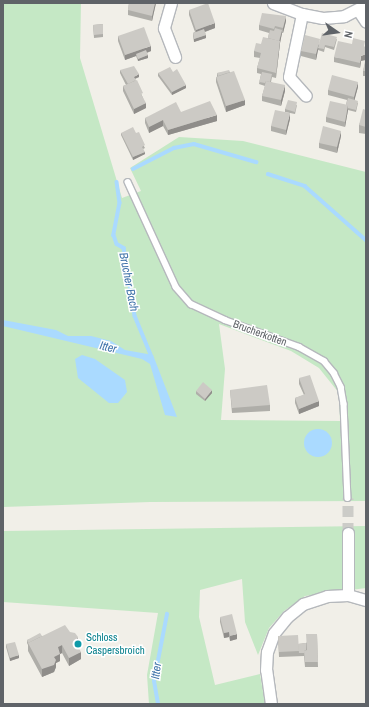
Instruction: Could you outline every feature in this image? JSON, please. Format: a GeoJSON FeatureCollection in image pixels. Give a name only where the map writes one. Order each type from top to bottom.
{"type":"FeatureCollection","features":[{"type":"Feature","properties":{"kind":"street"},"geometry":{"type":"LineString","coordinates":[[171,3],[164,28],[175,57]]}},
{"type":"Feature","properties":{"kind":"street"},"geometry":{"type":"LineString","coordinates":[[273,3],[302,14],[334,18],[362,8],[366,22]]}},
{"type":"Feature","properties":{"kind":"street"},"geometry":{"type":"LineString","coordinates":[[302,14],[289,77],[306,96]]}},
{"type":"Feature","properties":{"kind":"street"},"geometry":{"type":"LineString","coordinates":[[348,533],[348,595]]}},
{"type":"Feature","properties":{"kind":"street"},"geometry":{"type":"LineString","coordinates":[[271,704],[266,670],[267,652],[274,633],[286,617],[303,604],[327,596],[348,595],[366,600]]}},
{"type":"Feature","properties":{"kind":"lane","name":"Brucherkotten"},"geometry":{"type":"LineString","coordinates":[[128,182],[176,287],[191,304],[225,320],[299,347],[324,361],[334,373],[341,387],[344,404],[348,498]]}},
{"type":"Feature","properties":{"kind":"green space"},"geometry":{"type":"Polygon","coordinates":[[[3,3],[81,3],[80,58],[122,198],[141,191],[130,168],[179,137],[243,141],[366,172],[366,501],[150,502],[3,507],[3,3]],[[219,324],[225,369],[221,420],[340,421],[339,393],[319,368],[291,351],[219,324]]]}},
{"type":"Feature","properties":{"kind":"green space"},"geometry":{"type":"Polygon","coordinates":[[[366,526],[366,588],[305,596],[284,611],[269,628],[258,655],[245,622],[242,579],[200,590],[199,617],[215,685],[260,674],[265,704],[149,704],[147,675],[158,613],[3,602],[3,531],[366,526]]]}},
{"type":"Feature","properties":{"kind":"water"},"geometry":{"type":"Polygon","coordinates":[[[3,320],[56,330],[68,336],[91,336],[111,341],[125,350],[153,355],[177,417],[165,415],[150,364],[142,359],[3,326],[3,320]]]}},
{"type":"Feature","properties":{"kind":"water"},"geometry":{"type":"Polygon","coordinates":[[[82,355],[95,359],[125,380],[127,392],[118,403],[109,403],[78,378],[75,359],[82,355]]]}},
{"type":"Feature","properties":{"kind":"water"},"geometry":{"type":"Polygon","coordinates":[[[318,429],[328,433],[332,443],[328,453],[318,457],[308,453],[304,443],[308,433],[318,429]]]}},
{"type":"Feature","properties":{"kind":"building"},"geometry":{"type":"Polygon","coordinates":[[[129,3],[155,3],[152,16],[128,10],[129,3]]]}},
{"type":"Feature","properties":{"kind":"building"},"geometry":{"type":"Polygon","coordinates":[[[208,3],[215,23],[196,30],[189,10],[208,3]]]}},
{"type":"Feature","properties":{"kind":"building"},"geometry":{"type":"Polygon","coordinates":[[[262,13],[286,16],[283,28],[275,26],[274,29],[259,25],[262,13]]]}},
{"type":"Feature","properties":{"kind":"building"},"geometry":{"type":"Polygon","coordinates":[[[103,24],[103,34],[94,35],[93,25],[103,24]]]}},
{"type":"Feature","properties":{"kind":"building"},"geometry":{"type":"Polygon","coordinates":[[[144,27],[151,46],[125,55],[118,36],[144,27]]]}},
{"type":"Feature","properties":{"kind":"building"},"geometry":{"type":"Polygon","coordinates":[[[275,28],[282,30],[279,41],[268,38],[270,30],[274,31],[275,28]]]}},
{"type":"Feature","properties":{"kind":"building"},"geometry":{"type":"Polygon","coordinates":[[[204,29],[206,35],[194,39],[193,33],[204,29]]]}},
{"type":"Feature","properties":{"kind":"building"},"geometry":{"type":"Polygon","coordinates":[[[322,33],[337,37],[334,47],[325,45],[324,49],[318,48],[322,33]]]}},
{"type":"Feature","properties":{"kind":"building"},"geometry":{"type":"Polygon","coordinates":[[[305,35],[320,39],[316,54],[301,51],[305,35]]]}},
{"type":"Feature","properties":{"kind":"building"},"geometry":{"type":"Polygon","coordinates":[[[263,37],[280,41],[276,73],[257,68],[261,53],[254,51],[256,43],[261,44],[263,37]]]}},
{"type":"Feature","properties":{"kind":"building"},"geometry":{"type":"Polygon","coordinates":[[[353,38],[365,41],[364,46],[366,48],[366,54],[361,56],[360,63],[334,57],[338,41],[352,44],[353,38]]]}},
{"type":"Feature","properties":{"kind":"building"},"geometry":{"type":"Polygon","coordinates":[[[146,50],[148,55],[138,59],[136,54],[146,50]]]}},
{"type":"Feature","properties":{"kind":"building"},"geometry":{"type":"Polygon","coordinates":[[[366,60],[366,71],[363,71],[365,61],[366,60]]]}},
{"type":"Feature","properties":{"kind":"building"},"geometry":{"type":"Polygon","coordinates":[[[134,66],[139,74],[134,77],[136,80],[128,84],[120,70],[134,66]]]}},
{"type":"Feature","properties":{"kind":"building"},"geometry":{"type":"Polygon","coordinates":[[[170,67],[173,72],[177,69],[186,85],[172,92],[158,73],[170,67]]]}},
{"type":"Feature","properties":{"kind":"building"},"geometry":{"type":"Polygon","coordinates":[[[229,70],[230,72],[218,76],[217,73],[229,70]]]}},
{"type":"Feature","properties":{"kind":"building"},"geometry":{"type":"Polygon","coordinates":[[[234,71],[245,100],[226,106],[216,77],[234,71]]]}},
{"type":"Feature","properties":{"kind":"building"},"geometry":{"type":"Polygon","coordinates":[[[262,72],[272,74],[270,82],[259,82],[262,72]]]}},
{"type":"Feature","properties":{"kind":"building"},"geometry":{"type":"Polygon","coordinates":[[[332,75],[358,82],[354,97],[328,90],[332,75]]]}},
{"type":"Feature","properties":{"kind":"building"},"geometry":{"type":"Polygon","coordinates":[[[137,80],[143,93],[141,94],[146,103],[134,109],[123,86],[137,80]]]}},
{"type":"Feature","properties":{"kind":"building"},"geometry":{"type":"Polygon","coordinates":[[[266,81],[285,85],[281,100],[262,96],[266,81]]]}},
{"type":"Feature","properties":{"kind":"building"},"geometry":{"type":"Polygon","coordinates":[[[348,98],[358,101],[356,110],[348,108],[348,105],[346,105],[348,98]]]}},
{"type":"Feature","properties":{"kind":"building"},"geometry":{"type":"Polygon","coordinates":[[[288,100],[297,102],[295,112],[285,109],[288,100]]]}},
{"type":"Feature","properties":{"kind":"building"},"geometry":{"type":"Polygon","coordinates":[[[210,101],[217,115],[168,130],[163,120],[149,127],[145,118],[176,102],[181,112],[210,101]]]}},
{"type":"Feature","properties":{"kind":"building"},"geometry":{"type":"Polygon","coordinates":[[[330,101],[348,105],[345,122],[326,117],[330,101]]]}},
{"type":"Feature","properties":{"kind":"building"},"geometry":{"type":"Polygon","coordinates":[[[363,109],[366,110],[366,127],[359,125],[363,109]]]}},
{"type":"Feature","properties":{"kind":"building"},"geometry":{"type":"Polygon","coordinates":[[[275,110],[290,113],[286,130],[271,126],[275,110]]]}},
{"type":"Feature","properties":{"kind":"building"},"geometry":{"type":"Polygon","coordinates":[[[323,126],[341,131],[337,147],[319,143],[323,126]]]}},
{"type":"Feature","properties":{"kind":"building"},"geometry":{"type":"Polygon","coordinates":[[[133,127],[136,133],[139,132],[145,145],[142,147],[145,152],[133,157],[121,133],[133,127]]]}},
{"type":"Feature","properties":{"kind":"building"},"geometry":{"type":"Polygon","coordinates":[[[310,375],[319,401],[299,409],[295,398],[305,394],[299,378],[310,375]]]}},
{"type":"Feature","properties":{"kind":"building"},"geometry":{"type":"Polygon","coordinates":[[[203,382],[212,390],[205,399],[196,391],[203,382]]]}},
{"type":"Feature","properties":{"kind":"building"},"geometry":{"type":"Polygon","coordinates":[[[267,385],[270,405],[232,408],[230,390],[267,385]]]}},
{"type":"Feature","properties":{"kind":"building"},"geometry":{"type":"Polygon","coordinates":[[[232,614],[237,634],[230,636],[229,632],[224,633],[220,617],[232,614]]]}},
{"type":"Feature","properties":{"kind":"building","name":"Schloss Caspersbroich"},"geometry":{"type":"Polygon","coordinates":[[[65,625],[70,632],[75,633],[78,637],[75,641],[81,652],[69,658],[62,645],[58,647],[60,654],[54,657],[56,660],[54,665],[42,669],[28,643],[65,625]]]}},
{"type":"Feature","properties":{"kind":"building"},"geometry":{"type":"Polygon","coordinates":[[[40,633],[42,636],[28,643],[27,640],[40,633]]]}},
{"type":"Feature","properties":{"kind":"building"},"geometry":{"type":"Polygon","coordinates":[[[306,634],[317,634],[318,662],[305,662],[304,651],[307,650],[306,634]]]}},
{"type":"Feature","properties":{"kind":"building"},"geometry":{"type":"Polygon","coordinates":[[[298,635],[299,651],[279,652],[278,636],[298,635]]]}},
{"type":"Feature","properties":{"kind":"building"},"geometry":{"type":"Polygon","coordinates":[[[15,642],[19,655],[10,658],[6,644],[15,642]]]}},
{"type":"Feature","properties":{"kind":"building"},"geometry":{"type":"Polygon","coordinates":[[[306,643],[306,650],[304,653],[299,653],[298,644],[306,643]]]}},
{"type":"Feature","properties":{"kind":"waterway","name":"Brucher Bach"},"geometry":{"type":"LineString","coordinates":[[133,169],[174,148],[194,144],[256,162]]}},
{"type":"Feature","properties":{"kind":"waterway","name":"Brucher Bach"},"geometry":{"type":"LineString","coordinates":[[268,174],[305,186],[366,240]]}},
{"type":"Feature","properties":{"kind":"waterway","name":"Brucher Bach"},"geometry":{"type":"LineString","coordinates":[[117,182],[120,203],[114,235],[117,244],[124,248],[135,316],[152,357]]}},
{"type":"Feature","properties":{"kind":"waterway","name":"Itter"},"geometry":{"type":"LineString","coordinates":[[158,704],[154,681],[167,614]]}},
{"type":"Feature","properties":{"kind":"tunnel"},"geometry":{"type":"LineString","coordinates":[[348,498],[348,533]]}},
{"type":"Feature","properties":{"kind":"place","name":"Schloss Caspersbroich"},"geometry":{"type":"Point","coordinates":[78,644]}}]}
